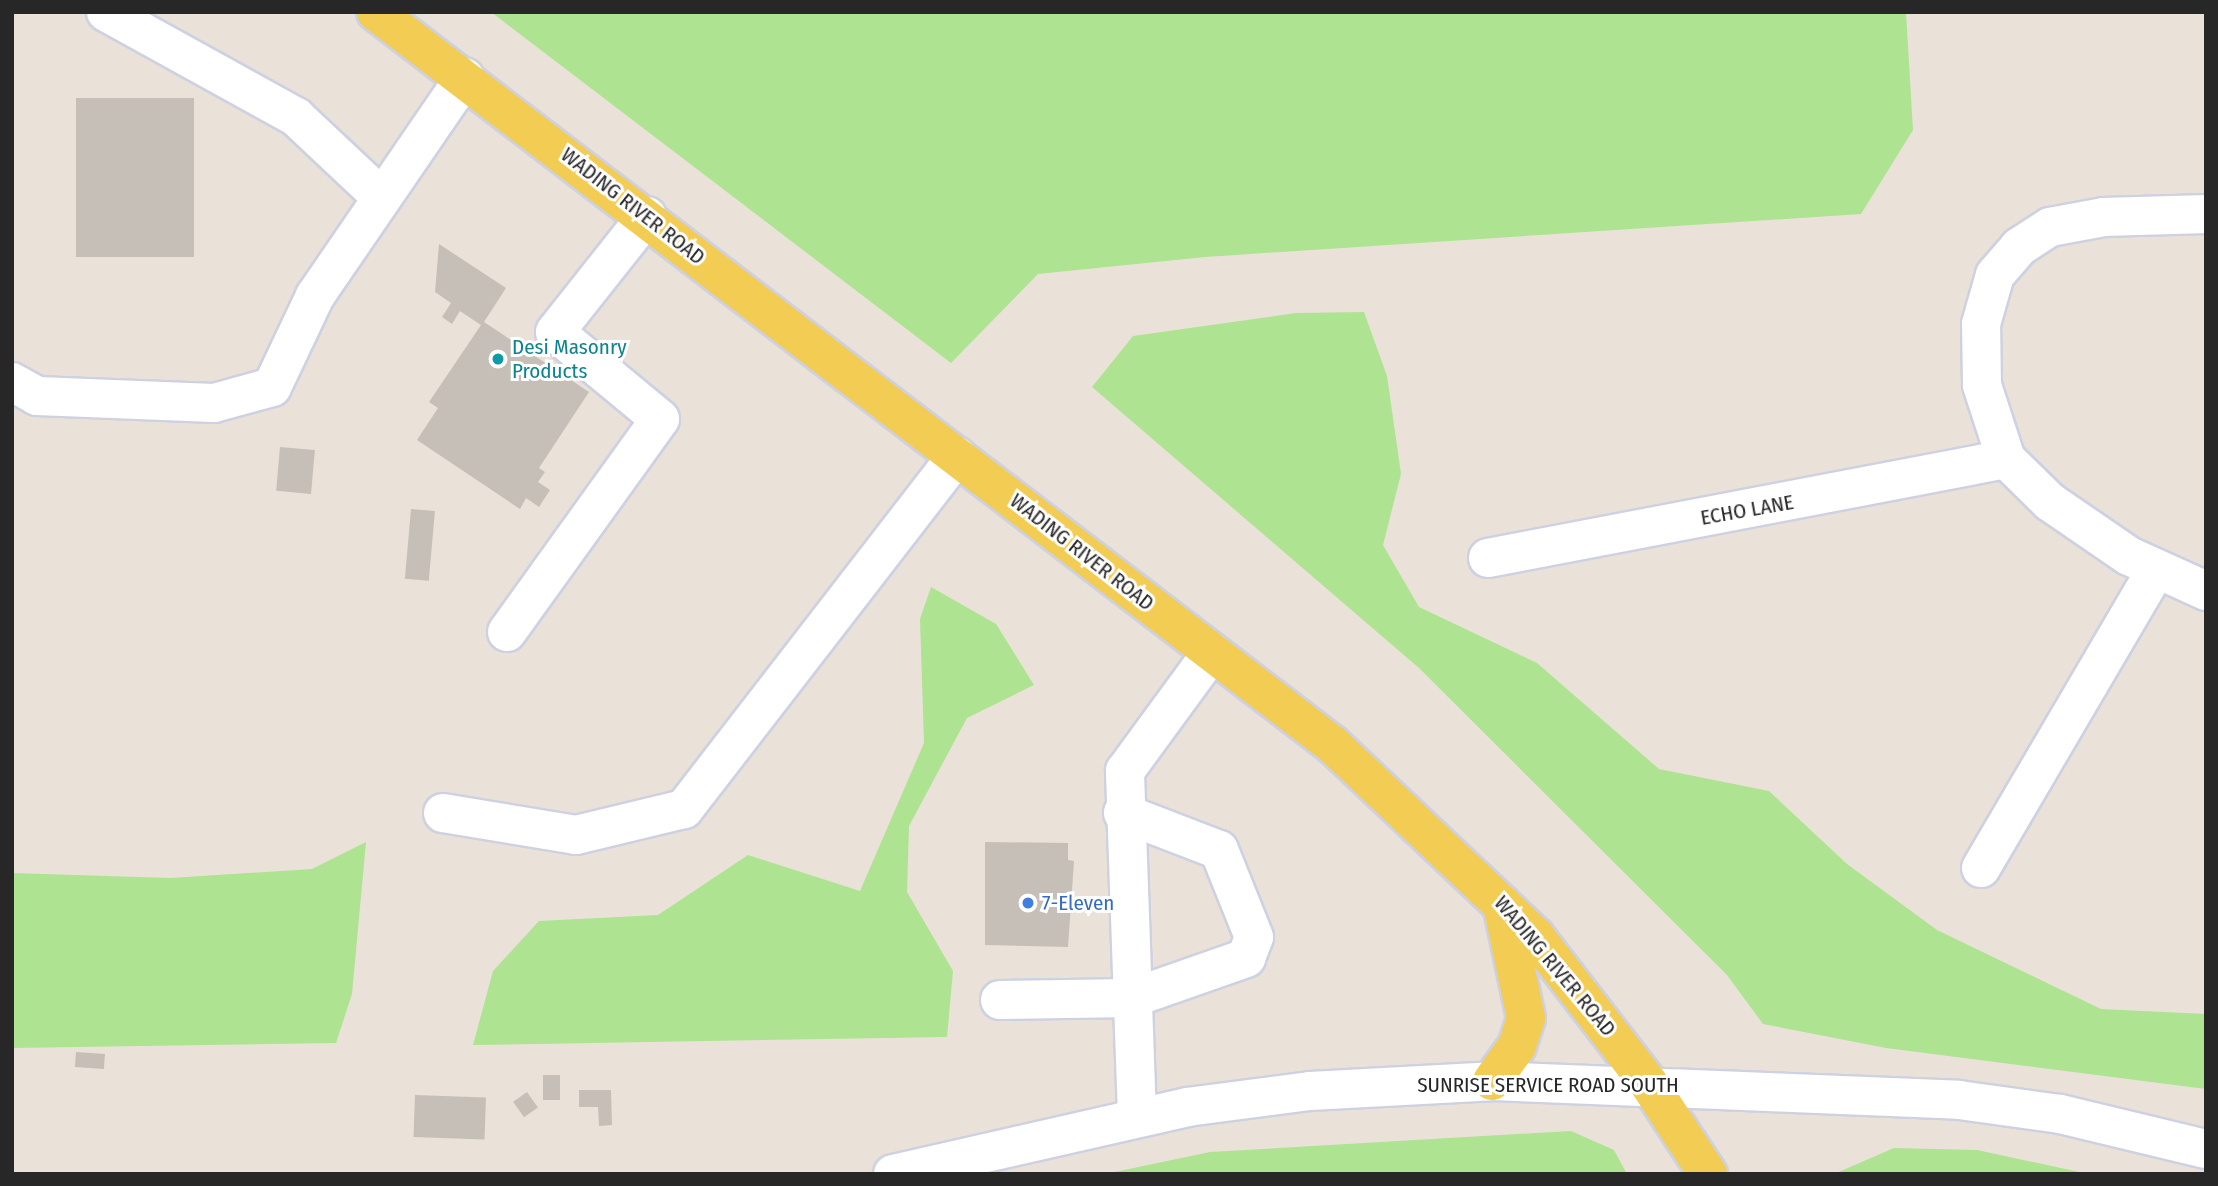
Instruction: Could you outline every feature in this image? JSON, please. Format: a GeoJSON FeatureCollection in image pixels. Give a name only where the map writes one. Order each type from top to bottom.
{"type":"FeatureCollection","features":[{"type":"Feature","properties":{"kind":"main road","name":"WADING RIVER ROAD"},"geometry":{"type":"LineString","coordinates":[[376,12],[647,216],[1333,746],[1501,899],[1649,1084],[1708,1174]]}},
{"type":"Feature","properties":{"kind":"main road"},"geometry":{"type":"LineString","coordinates":[[1492,1081],[1517,1046],[1526,1018],[1501,899]]}},
{"type":"Feature","properties":{"kind":"street"},"geometry":{"type":"LineString","coordinates":[[106,12],[296,117],[379,195]]}},
{"type":"Feature","properties":{"kind":"street"},"geometry":{"type":"LineString","coordinates":[[12,383],[37,396],[214,403],[272,387],[315,296],[379,195],[465,77]]}},
{"type":"Feature","properties":{"kind":"street"},"geometry":{"type":"LineString","coordinates":[[2206,214],[2104,217],[2050,227],[2019,247],[1995,275],[1981,324],[1982,385],[2006,459],[2050,502],[2156,570],[2206,591]]}},
{"type":"Feature","properties":{"kind":"street"},"geometry":{"type":"LineString","coordinates":[[508,632],[660,419],[555,332],[647,216]]}},
{"type":"Feature","properties":{"kind":"street"},"geometry":{"type":"LineString","coordinates":[[443,813],[576,835],[684,809],[957,456]]}},
{"type":"Feature","properties":{"kind":"street","name":"ECHO LANE"},"geometry":{"type":"LineString","coordinates":[[1488,558],[2006,459]]}},
{"type":"Feature","properties":{"kind":"street"},"geometry":{"type":"LineString","coordinates":[[1981,869],[2156,570]]}},
{"type":"Feature","properties":{"kind":"street"},"geometry":{"type":"LineString","coordinates":[[1137,1118],[1124,813],[1125,771],[1212,652]]}},
{"type":"Feature","properties":{"kind":"street"},"geometry":{"type":"LineString","coordinates":[[1000,1000],[1132,998],[1246,958],[1254,937],[1219,850],[1124,813]]}},
{"type":"Feature","properties":{"kind":"street","name":"SUNRISE SERVICE ROAD SOUTH"},"geometry":{"type":"LineString","coordinates":[[893,1174],[1137,1118],[1310,1091],[1492,1081],[1649,1084],[1959,1100],[2060,1114],[2206,1149]]}},
{"type":"Feature","properties":{"kind":"green space"},"geometry":{"type":"Polygon","coordinates":[[[491,12],[1906,12],[1913,130],[1861,214],[1205,257],[1038,274],[951,363],[491,12]]]}},
{"type":"Feature","properties":{"kind":"green space"},"geometry":{"type":"Polygon","coordinates":[[[1364,312],[1387,376],[1401,474],[1383,545],[1419,607],[1537,663],[1659,769],[1769,791],[1847,864],[1937,930],[2101,1009],[2206,1014],[2206,1089],[1886,1048],[1763,1024],[1727,975],[1419,668],[1092,387],[1133,336],[1296,313],[1364,312]]]}},
{"type":"Feature","properties":{"kind":"green space"},"geometry":{"type":"Polygon","coordinates":[[[931,587],[996,624],[1034,685],[967,718],[909,826],[907,892],[953,971],[947,1037],[473,1045],[493,971],[539,921],[658,915],[748,855],[860,891],[924,743],[920,619],[931,587]]]}},
{"type":"Feature","properties":{"kind":"green space"},"geometry":{"type":"Polygon","coordinates":[[[366,842],[352,994],[336,1043],[12,1048],[12,873],[170,878],[312,869],[366,842]]]}},
{"type":"Feature","properties":{"kind":"green space"},"geometry":{"type":"Polygon","coordinates":[[[1571,1131],[1614,1150],[1627,1174],[1105,1174],[1210,1152],[1571,1131]]]}},
{"type":"Feature","properties":{"kind":"green space"},"geometry":{"type":"Polygon","coordinates":[[[1894,1148],[1977,1150],[2089,1174],[1834,1174],[1894,1148]]]}},
{"type":"Feature","properties":{"kind":"building"},"geometry":{"type":"Polygon","coordinates":[[[76,98],[194,98],[194,257],[76,257],[76,98]]]}},
{"type":"Feature","properties":{"kind":"building","name":"Desi Masonry Products"},"geometry":{"type":"Polygon","coordinates":[[[439,244],[506,288],[484,322],[589,392],[539,468],[545,472],[538,482],[550,490],[539,507],[526,498],[520,509],[417,440],[438,408],[429,402],[481,325],[460,311],[452,324],[442,317],[451,303],[435,292],[439,244]]]}},
{"type":"Feature","properties":{"kind":"building"},"geometry":{"type":"Polygon","coordinates":[[[280,447],[315,450],[311,494],[276,491],[280,447]]]}},
{"type":"Feature","properties":{"kind":"building"},"geometry":{"type":"Polygon","coordinates":[[[411,509],[435,511],[429,581],[405,579],[411,509]]]}},
{"type":"Feature","properties":{"kind":"building","name":"7-Eleven"},"geometry":{"type":"Polygon","coordinates":[[[985,842],[1068,843],[1068,860],[1074,861],[1068,947],[985,945],[985,842]]]}},
{"type":"Feature","properties":{"kind":"building"},"geometry":{"type":"Polygon","coordinates":[[[76,1052],[105,1054],[104,1069],[75,1067],[76,1052]]]}},
{"type":"Feature","properties":{"kind":"building"},"geometry":{"type":"Polygon","coordinates":[[[543,1075],[560,1075],[560,1100],[543,1100],[543,1075]]]}},
{"type":"Feature","properties":{"kind":"building"},"geometry":{"type":"Polygon","coordinates":[[[579,1090],[611,1090],[612,1125],[599,1126],[598,1107],[579,1107],[579,1090]]]}},
{"type":"Feature","properties":{"kind":"building"},"geometry":{"type":"Polygon","coordinates":[[[527,1092],[538,1108],[524,1117],[513,1102],[527,1092]]]}},
{"type":"Feature","properties":{"kind":"building"},"geometry":{"type":"Polygon","coordinates":[[[415,1095],[486,1097],[484,1139],[414,1137],[415,1095]]]}},
{"type":"Feature","properties":{"kind":"place","name":"Desi Masonry Products"},"geometry":{"type":"Point","coordinates":[498,359]}},
{"type":"Feature","properties":{"kind":"place","name":"7-Eleven"},"geometry":{"type":"Point","coordinates":[1028,903]}}]}
